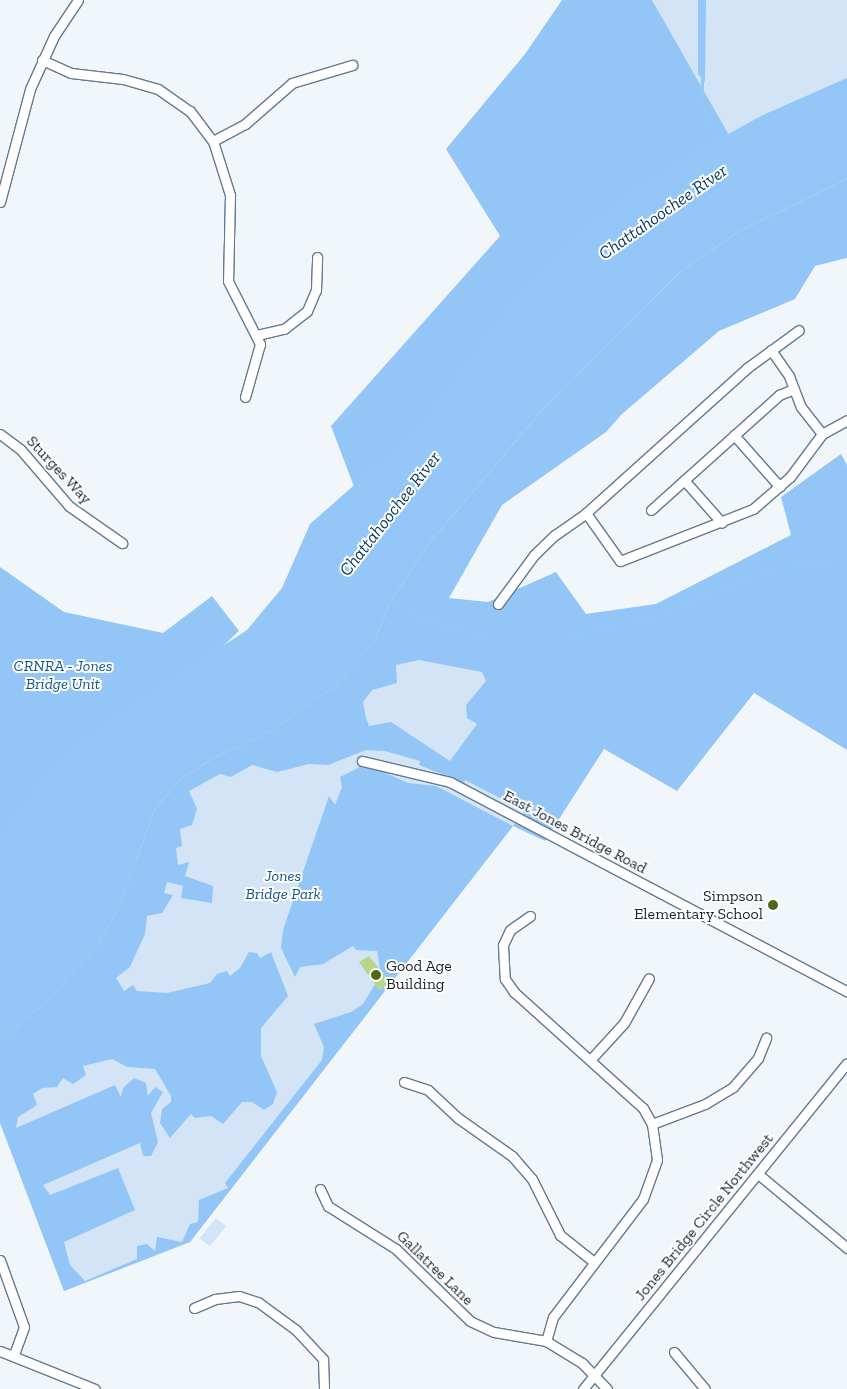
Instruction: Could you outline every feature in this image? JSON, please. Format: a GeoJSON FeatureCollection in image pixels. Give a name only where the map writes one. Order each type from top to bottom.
{"type":"FeatureCollection","features":[{"type":"Feature","properties":{"kind":"street"},"geometry":{"type":"LineString","coordinates":[[0,202],[20,116],[42,60],[78,0]]}},
{"type":"Feature","properties":{"kind":"street"},"geometry":{"type":"LineString","coordinates":[[42,60],[71,73],[124,79],[158,90],[190,111],[213,141],[230,195],[228,281],[257,335],[260,354],[245,398]]}},
{"type":"Feature","properties":{"kind":"street"},"geometry":{"type":"LineString","coordinates":[[213,141],[245,124],[292,84],[352,65]]}},
{"type":"Feature","properties":{"kind":"street"},"geometry":{"type":"LineString","coordinates":[[257,335],[284,329],[307,311],[316,290],[317,257]]}},
{"type":"Feature","properties":{"kind":"street"},"geometry":{"type":"LineString","coordinates":[[498,604],[534,555],[586,513],[771,350],[799,330]]}},
{"type":"Feature","properties":{"kind":"street"},"geometry":{"type":"LineString","coordinates":[[771,350],[794,389],[801,407],[822,434]]}},
{"type":"Feature","properties":{"kind":"street"},"geometry":{"type":"LineString","coordinates":[[651,510],[779,395],[794,389]]}},
{"type":"Feature","properties":{"kind":"street"},"geometry":{"type":"LineString","coordinates":[[586,513],[620,561],[754,509],[780,487],[822,434],[847,420]]}},
{"type":"Feature","properties":{"kind":"street","name":"Sturges Way"},"geometry":{"type":"LineString","coordinates":[[0,434],[21,450],[69,506],[122,543]]}},
{"type":"Feature","properties":{"kind":"street"},"geometry":{"type":"LineString","coordinates":[[734,435],[780,487]]}},
{"type":"Feature","properties":{"kind":"street"},"geometry":{"type":"LineString","coordinates":[[684,480],[722,523]]}},
{"type":"Feature","properties":{"kind":"street","name":"East Jones Bridge Road"},"geometry":{"type":"LineString","coordinates":[[362,760],[450,782],[847,991]]}},
{"type":"Feature","properties":{"kind":"street"},"geometry":{"type":"LineString","coordinates":[[530,916],[510,930],[503,945],[505,979],[514,992],[631,1094],[652,1124],[658,1160],[654,1179],[643,1199],[553,1317],[546,1341]]}},
{"type":"Feature","properties":{"kind":"street"},"geometry":{"type":"LineString","coordinates":[[591,1058],[624,1023],[649,978]]}},
{"type":"Feature","properties":{"kind":"street"},"geometry":{"type":"LineString","coordinates":[[652,1124],[705,1104],[733,1087],[758,1058],[766,1038]]}},
{"type":"Feature","properties":{"kind":"street","name":"Jones Bridge Circle Northwest"},"geometry":{"type":"LineString","coordinates":[[583,1389],[847,1063]]}},
{"type":"Feature","properties":{"kind":"street"},"geometry":{"type":"LineString","coordinates":[[404,1082],[428,1090],[458,1118],[512,1156],[532,1179],[560,1235],[594,1262]]}},
{"type":"Feature","properties":{"kind":"street"},"geometry":{"type":"LineString","coordinates":[[758,1174],[847,1248]]}},
{"type":"Feature","properties":{"kind":"street","name":"Gallatree Lane"},"geometry":{"type":"LineString","coordinates":[[320,1189],[328,1206],[396,1249],[470,1321],[494,1332],[546,1341],[594,1375],[607,1389]]}},
{"type":"Feature","properties":{"kind":"street"},"geometry":{"type":"LineString","coordinates":[[0,1260],[24,1327],[14,1354]]}},
{"type":"Feature","properties":{"kind":"street"},"geometry":{"type":"LineString","coordinates":[[194,1308],[215,1299],[239,1296],[258,1302],[296,1330],[323,1359],[324,1389]]}},
{"type":"Feature","properties":{"kind":"street"},"geometry":{"type":"LineString","coordinates":[[0,1351],[14,1354],[95,1389]]}},
{"type":"Feature","properties":{"kind":"street"},"geometry":{"type":"LineString","coordinates":[[674,1352],[704,1389]]}},
{"type":"Feature","properties":{"kind":"green space"},"geometry":{"type":"Polygon","coordinates":[[[562,0],[652,0],[733,142],[366,518],[331,426],[500,236],[446,149],[525,54],[562,0]]]}},
{"type":"Feature","properties":{"kind":"green space"},"geometry":{"type":"Polygon","coordinates":[[[652,0],[847,0],[847,89],[733,142],[652,0]]]}},
{"type":"Feature","properties":{"kind":"green space"},"geometry":{"type":"Polygon","coordinates":[[[847,179],[847,258],[815,266],[795,299],[719,331],[622,414],[606,432],[502,505],[449,598],[488,602],[556,572],[586,614],[656,604],[791,535],[781,497],[841,454],[847,465],[847,750],[754,693],[677,791],[604,749],[545,841],[513,826],[190,1242],[64,1291],[0,1123],[0,1041],[50,999],[100,942],[120,905],[155,809],[180,780],[212,759],[271,731],[335,686],[374,642],[391,601],[428,545],[539,414],[679,273],[736,233],[847,179]],[[419,660],[396,665],[397,683],[372,690],[363,702],[366,718],[369,726],[391,722],[450,761],[477,724],[467,718],[466,705],[486,681],[482,672],[419,660]],[[366,750],[328,765],[309,764],[277,772],[252,765],[231,777],[220,774],[189,791],[197,809],[192,825],[180,829],[182,846],[176,848],[178,865],[189,862],[185,876],[213,886],[212,903],[181,898],[183,886],[167,882],[164,893],[173,895],[162,913],[147,916],[145,934],[130,967],[116,978],[124,991],[133,985],[137,991],[167,993],[210,983],[217,974],[227,971],[230,976],[240,968],[249,952],[257,953],[260,958],[271,952],[288,996],[261,1028],[261,1056],[277,1092],[273,1104],[264,1110],[252,1102],[242,1102],[223,1124],[211,1116],[195,1118],[191,1114],[170,1138],[160,1123],[162,1109],[171,1102],[171,1096],[155,1069],[127,1067],[112,1059],[83,1066],[86,1075],[73,1084],[63,1078],[57,1087],[42,1088],[33,1094],[37,1105],[18,1117],[16,1128],[115,1085],[121,1097],[123,1088],[134,1078],[146,1083],[148,1096],[155,1087],[163,1092],[151,1113],[158,1142],[151,1156],[143,1156],[140,1143],[43,1185],[50,1195],[118,1168],[135,1210],[64,1242],[70,1265],[85,1281],[137,1259],[137,1246],[147,1244],[155,1251],[157,1237],[182,1242],[190,1224],[198,1222],[199,1200],[228,1188],[225,1183],[322,1060],[324,1047],[314,1024],[351,1012],[363,1004],[375,984],[379,990],[390,982],[380,969],[377,951],[356,950],[353,946],[323,964],[300,967],[295,977],[281,948],[283,930],[329,796],[335,805],[342,787],[340,777],[360,767],[374,768],[408,783],[436,786],[513,826],[525,811],[465,780],[464,783],[419,765],[420,761],[385,751],[366,750]]]}},
{"type":"Feature","properties":{"kind":"green space","name":"CRNRA - Jones Bridge Unit"},"geometry":{"type":"Polygon","coordinates":[[[0,567],[64,612],[163,633],[212,596],[239,631],[0,854],[0,567]]]}},
{"type":"Feature","properties":{"kind":"green space","name":"Jones Bridge Park"},"geometry":{"type":"Polygon","coordinates":[[[374,642],[524,660],[525,811],[190,1242],[64,1291],[0,1123],[0,1041],[140,856],[155,809],[374,642]]]}},
{"type":"Feature","properties":{"kind":"green space"},"geometry":{"type":"Polygon","coordinates":[[[216,1218],[226,1226],[210,1246],[200,1238],[216,1218]]]}},
{"type":"Feature","properties":{"kind":"water"},"geometry":{"type":"Polygon","coordinates":[[[698,0],[706,0],[705,82],[698,74],[698,0]]]}},
{"type":"Feature","properties":{"kind":"water","name":"Chattahoochee River"},"geometry":{"type":"Polygon","coordinates":[[[847,78],[847,179],[736,233],[679,273],[539,414],[428,545],[391,601],[374,642],[335,686],[271,731],[212,759],[180,780],[155,809],[120,905],[100,942],[50,999],[0,1041],[0,839],[41,780],[101,726],[247,630],[282,588],[310,524],[418,429],[524,288],[575,237],[630,193],[695,152],[763,115],[847,78]]]}},
{"type":"Feature","properties":{"kind":"building","name":"Good Age Building"},"geometry":{"type":"Polygon","coordinates":[[[369,956],[390,982],[379,990],[359,962],[369,956]]]}},
{"type":"Feature","properties":{"kind":"waterway"},"geometry":{"type":"LineString","coordinates":[[703,76],[702,98],[715,143]]}},
{"type":"Feature","properties":{"kind":"waterway"},"geometry":{"type":"LineString","coordinates":[[391,600],[422,619],[482,635],[569,635],[652,618],[768,571],[813,561],[847,560]]}},
{"type":"Feature","properties":{"kind":"place","name":"Simpson Elementary School"},"geometry":{"type":"Point","coordinates":[773,905]}},
{"type":"Feature","properties":{"kind":"place","name":"Good Age Building"},"geometry":{"type":"Point","coordinates":[376,975]}}]}
